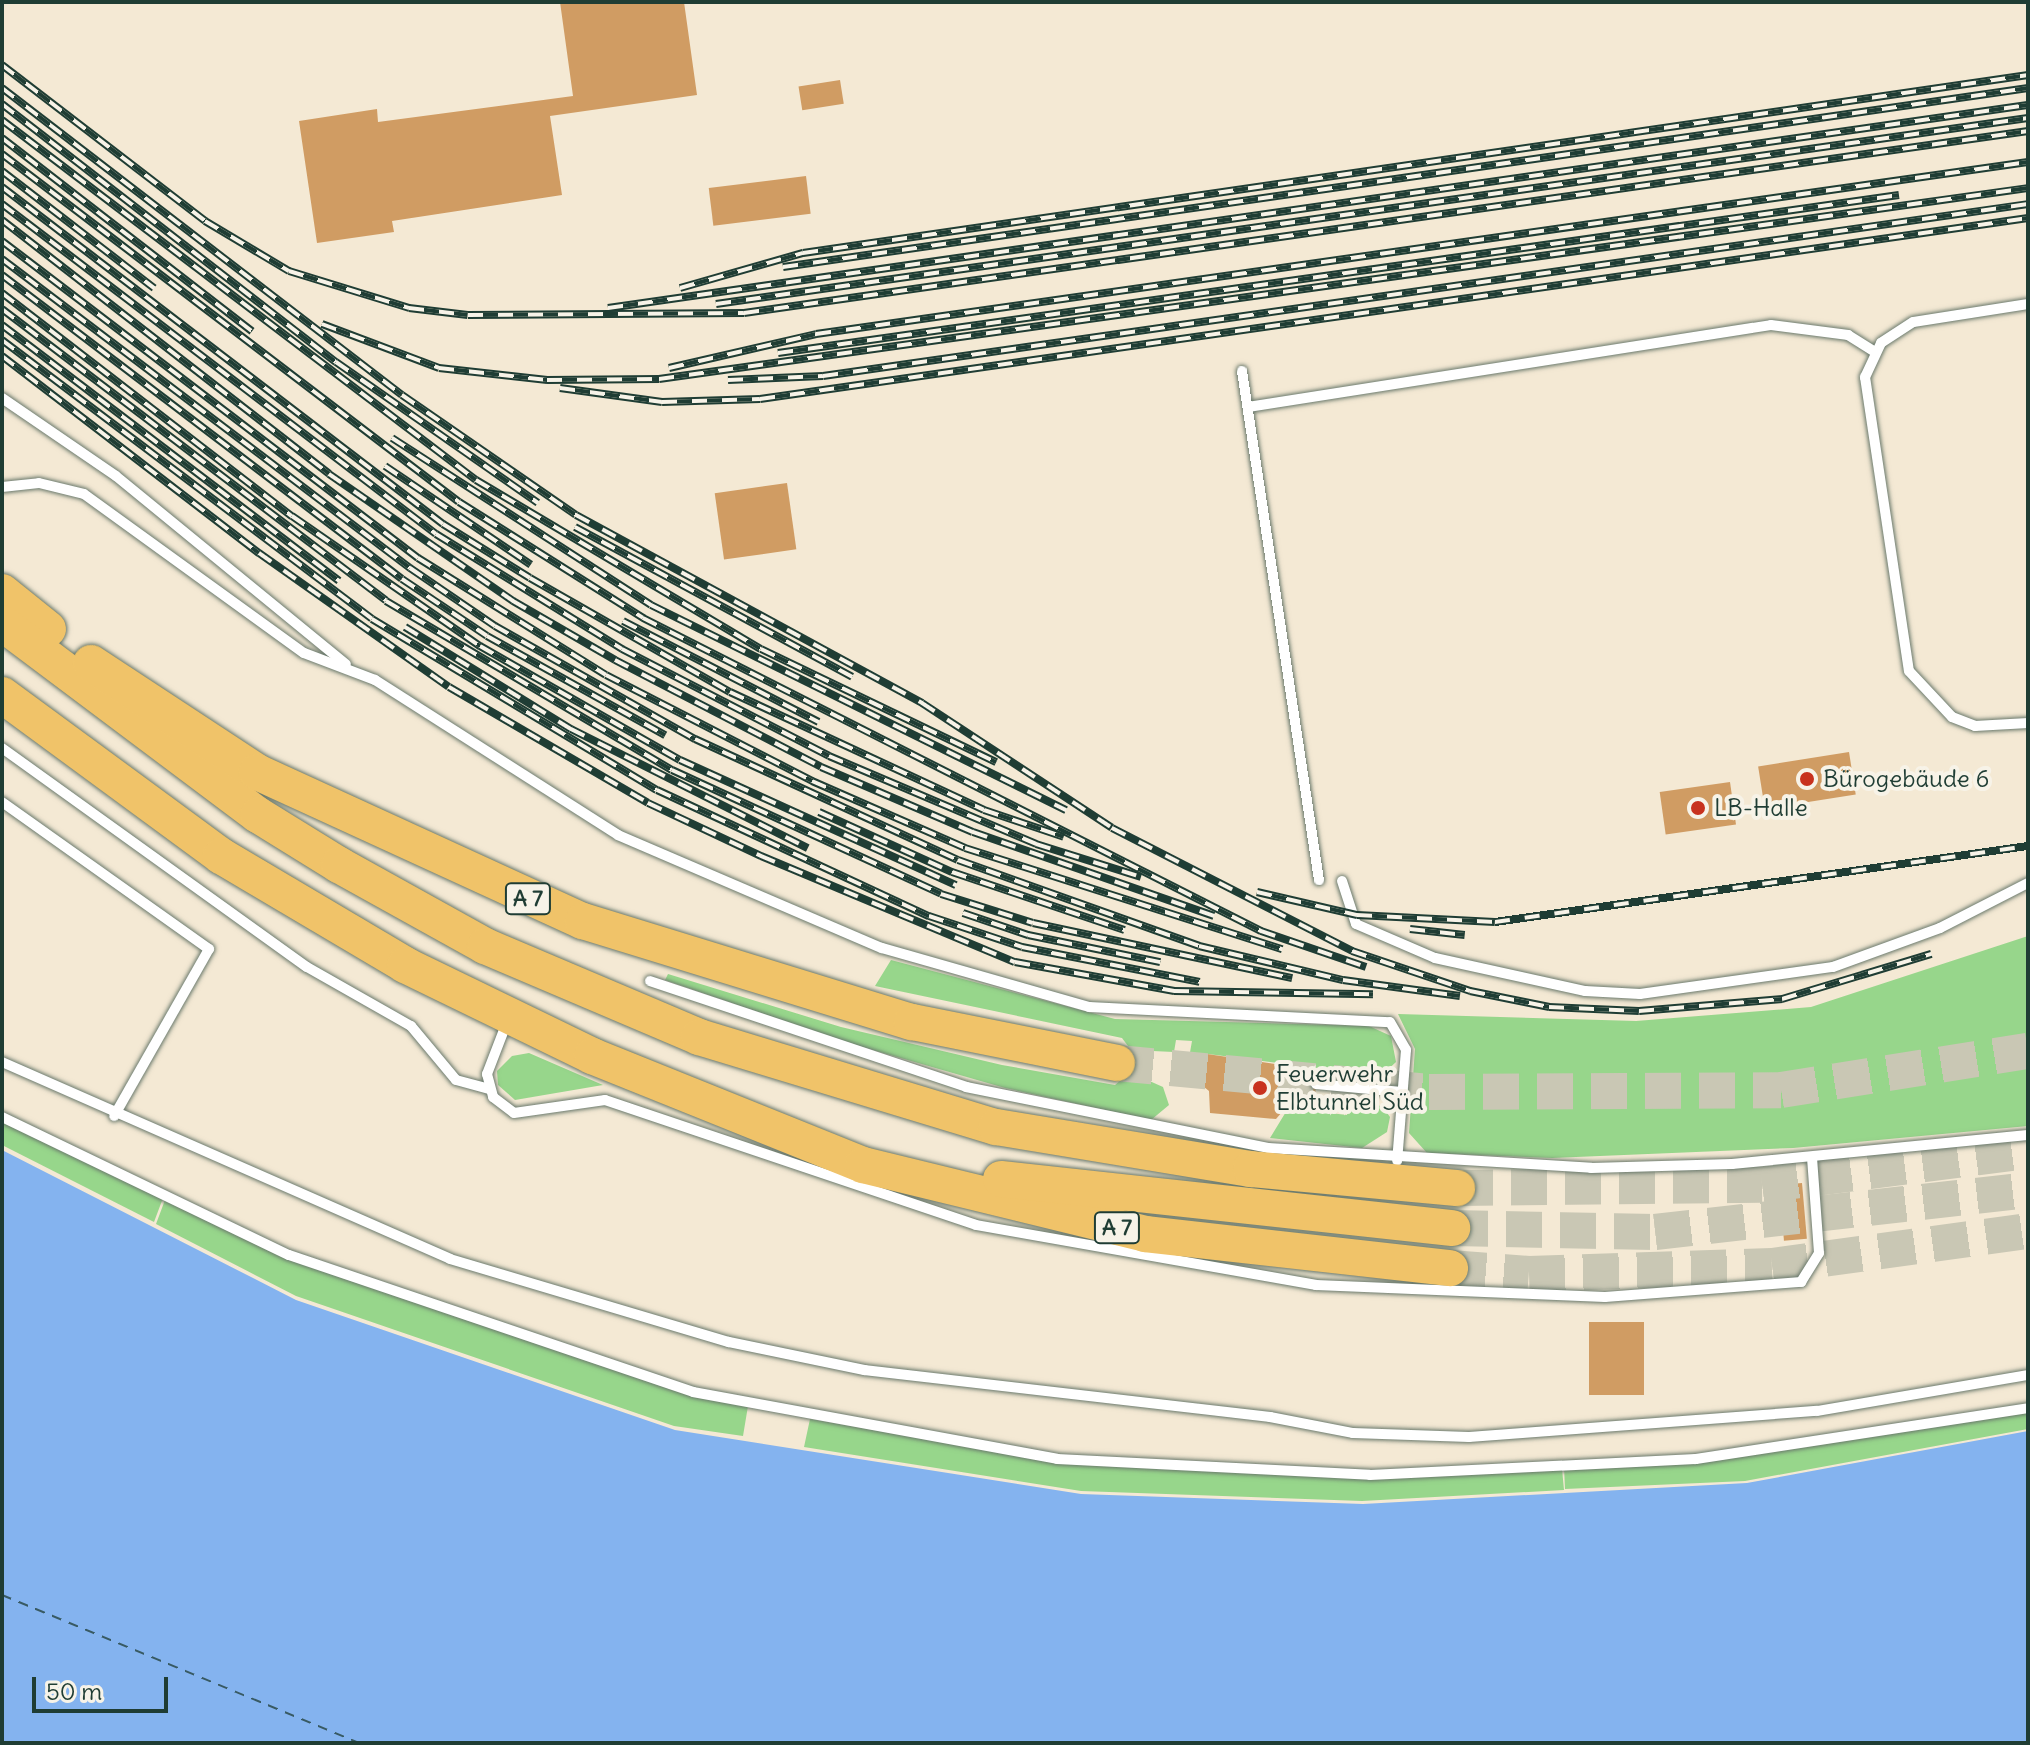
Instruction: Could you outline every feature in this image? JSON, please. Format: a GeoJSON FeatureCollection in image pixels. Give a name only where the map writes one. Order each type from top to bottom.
{"type":"FeatureCollection","features":[{"type":"Feature","properties":{"kind":"highway","name":"A 7"},"geometry":{"type":"LineString","coordinates":[[2,592],[166,716],[339,865]]}},
{"type":"Feature","properties":{"kind":"highway","name":"A 7"},"geometry":{"type":"LineString","coordinates":[[2,623],[258,815],[339,865],[485,946],[617,1005],[927,1110],[1173,1158],[1457,1188]]}},
{"type":"Feature","properties":{"kind":"highway","name":"A 7"},"geometry":{"type":"LineString","coordinates":[[2,695],[277,892],[592,1056],[797,1133],[877,1169],[1145,1234],[1450,1268]]}},
{"type":"Feature","properties":{"kind":"highway","name":"A 7"},"geometry":{"type":"LineString","coordinates":[[166,716],[351,819],[583,921],[912,1022],[1117,1063]]}},
{"type":"Feature","properties":{"kind":"highway","name":"A 7"},"geometry":{"type":"LineString","coordinates":[[797,1133],[1079,1192],[1452,1228]]}},
{"type":"Feature","properties":{"kind":"lane"},"geometry":{"type":"LineString","coordinates":[[2028,304],[1913,322],[1874,351],[1865,377],[1909,671],[1929,700],[1952,717],[1975,726],[2028,723]]}},
{"type":"Feature","properties":{"kind":"lane"},"geometry":{"type":"LineString","coordinates":[[1248,407],[1771,325],[1848,335],[1874,351]]}},
{"type":"Feature","properties":{"kind":"lane"},"geometry":{"type":"LineString","coordinates":[[1242,371],[1319,880]]}},
{"type":"Feature","properties":{"kind":"lane"},"geometry":{"type":"LineString","coordinates":[[2,398],[116,476],[350,668],[618,835],[882,948],[1089,1007],[1382,1019],[1402,1038],[1397,1161]]}},
{"type":"Feature","properties":{"kind":"lane"},"geometry":{"type":"LineString","coordinates":[[2,487],[39,483],[84,494],[304,653],[350,668]]}},
{"type":"Feature","properties":{"kind":"lane"},"geometry":{"type":"LineString","coordinates":[[2,748],[307,967],[411,1026],[456,1080],[489,1089],[506,1110],[524,1114],[605,1100],[976,1225],[1191,1268],[1431,1294],[1605,1297],[1801,1282],[1819,1253],[1812,1157]]}},
{"type":"Feature","properties":{"kind":"lane"},"geometry":{"type":"LineString","coordinates":[[2,802],[209,949],[114,1116]]}},
{"type":"Feature","properties":{"kind":"lane"},"geometry":{"type":"LineString","coordinates":[[1342,881],[1356,924],[1435,958],[1585,991],[1640,994],[1833,967],[1929,933],[2028,883]]}},
{"type":"Feature","properties":{"kind":"lane"},"geometry":{"type":"LineString","coordinates":[[650,981],[966,1087],[1268,1148],[1397,1161],[1591,1168],[1812,1157],[2028,1135]]}},
{"type":"Feature","properties":{"kind":"lane"},"geometry":{"type":"LineString","coordinates":[[489,1089],[489,1055],[511,1016]]}},
{"type":"Feature","properties":{"kind":"lane"},"geometry":{"type":"LineString","coordinates":[[2,1062],[114,1116],[450,1259],[729,1342],[995,1389],[1270,1417],[1353,1433],[1469,1437],[1801,1413],[2028,1375]]}},
{"type":"Feature","properties":{"kind":"lane"},"geometry":{"type":"LineString","coordinates":[[1316,1084],[1402,1092]]}},
{"type":"Feature","properties":{"kind":"lane"},"geometry":{"type":"LineString","coordinates":[[2,1117],[289,1255],[693,1392],[1057,1459],[1370,1475],[1696,1459],[2028,1408]]}},
{"type":"Feature","properties":{"kind":"green space"},"geometry":{"type":"Polygon","coordinates":[[[2028,936],[2028,1126],[1793,1148],[1552,1158],[1427,1153],[1409,1133],[1415,1049],[1398,1014],[1636,1021],[1811,1007],[2028,936]]]}},
{"type":"Feature","properties":{"kind":"green space"},"geometry":{"type":"Polygon","coordinates":[[[891,960],[1115,1019],[1369,1026],[1391,1036],[1396,1062],[1381,1076],[1208,1054],[1207,1061],[1189,1058],[1192,1041],[1176,1040],[1174,1052],[1131,1050],[1122,1038],[875,986],[891,960]]]}},
{"type":"Feature","properties":{"kind":"green space"},"geometry":{"type":"Polygon","coordinates":[[[668,974],[841,1027],[1002,1065],[1115,1085],[1127,1075],[1145,1079],[1163,1087],[1169,1105],[1151,1120],[1005,1088],[845,1042],[665,980],[668,974]]]}},
{"type":"Feature","properties":{"kind":"green space"},"geometry":{"type":"Polygon","coordinates":[[[529,1053],[603,1085],[515,1100],[498,1085],[497,1071],[512,1056],[529,1053]]]}},
{"type":"Feature","properties":{"kind":"green space"},"geometry":{"type":"Polygon","coordinates":[[[1295,1097],[1322,1099],[1321,1112],[1347,1115],[1349,1102],[1382,1106],[1390,1117],[1387,1132],[1362,1148],[1270,1138],[1295,1097]]]}},
{"type":"Feature","properties":{"kind":"green space"},"geometry":{"type":"Polygon","coordinates":[[[2,1121],[163,1198],[154,1222],[2,1145],[2,1121]]]}},
{"type":"Feature","properties":{"kind":"green space"},"geometry":{"type":"Polygon","coordinates":[[[165,1200],[291,1259],[748,1406],[743,1436],[674,1426],[296,1296],[156,1224],[165,1200]]]}},
{"type":"Feature","properties":{"kind":"green space"},"geometry":{"type":"Polygon","coordinates":[[[2028,1411],[2028,1429],[1745,1481],[1565,1489],[1564,1467],[1695,1461],[2028,1411]]]}},
{"type":"Feature","properties":{"kind":"green space"},"geometry":{"type":"Polygon","coordinates":[[[810,1419],[984,1449],[1274,1474],[1562,1469],[1564,1490],[1362,1501],[1081,1491],[804,1447],[810,1419]]]}},
{"type":"Feature","properties":{"kind":"water"},"geometry":{"type":"Polygon","coordinates":[[[2,1150],[296,1300],[675,1430],[1081,1494],[1363,1504],[1747,1483],[2028,1431],[2028,1743],[2,1743],[2,1150]]]}},
{"type":"Feature","properties":{"kind":"building"},"geometry":{"type":"Polygon","coordinates":[[[560,2],[684,2],[697,95],[550,116],[562,195],[392,221],[394,232],[317,243],[299,121],[377,109],[378,122],[573,96],[560,2]]]}},
{"type":"Feature","properties":{"kind":"building"},"geometry":{"type":"Polygon","coordinates":[[[840,80],[844,104],[802,110],[799,87],[840,80]]]}},
{"type":"Feature","properties":{"kind":"building"},"geometry":{"type":"Polygon","coordinates":[[[806,176],[811,214],[713,226],[709,188],[806,176]]]}},
{"type":"Feature","properties":{"kind":"building"},"geometry":{"type":"Polygon","coordinates":[[[787,483],[796,549],[724,560],[715,493],[787,483]]]}},
{"type":"Feature","properties":{"kind":"building","name":"Bürogebäude 6"},"geometry":{"type":"Polygon","coordinates":[[[1849,752],[1856,794],[1765,809],[1758,766],[1849,752]]]}},
{"type":"Feature","properties":{"kind":"building","name":"LB-Halle"},"geometry":{"type":"Polygon","coordinates":[[[1730,782],[1736,825],[1666,834],[1660,792],[1730,782]]]}},
{"type":"Feature","properties":{"kind":"building","name":"Feuerwehr Elbtunnel Süd"},"geometry":{"type":"Polygon","coordinates":[[[1207,1054],[1317,1070],[1315,1099],[1295,1097],[1276,1119],[1210,1113],[1209,1091],[1193,1078],[1207,1054]]]}},
{"type":"Feature","properties":{"kind":"building"},"geometry":{"type":"Polygon","coordinates":[[[1802,1183],[1807,1239],[1784,1241],[1779,1185],[1802,1183]]]}},
{"type":"Feature","properties":{"kind":"building"},"geometry":{"type":"Polygon","coordinates":[[[1589,1322],[1644,1322],[1644,1395],[1589,1395],[1589,1322]]]}},
{"type":"Feature","properties":{"kind":"ferry route"},"geometry":{"type":"LineString","coordinates":[[2,1595],[360,1743]]}},
{"type":"Feature","properties":{"kind":"tunnel"},"geometry":{"type":"LineString","coordinates":[[1117,1063],[1429,1092],[1781,1090],[2028,1051]]}},
{"type":"Feature","properties":{"kind":"tunnel"},"geometry":{"type":"LineString","coordinates":[[1457,1188],[1762,1185],[2028,1151]]}},
{"type":"Feature","properties":{"kind":"tunnel"},"geometry":{"type":"LineString","coordinates":[[1452,1228],[1655,1232],[2028,1190]]}},
{"type":"Feature","properties":{"kind":"tunnel"},"geometry":{"type":"LineString","coordinates":[[1450,1268],[1529,1274],[1772,1266],[2028,1231]]}},
{"type":"Feature","properties":{"kind":"railway"},"geometry":{"type":"LineString","coordinates":[[2,65],[205,221],[289,271],[409,308],[468,315],[744,313],[2028,131]]}},
{"type":"Feature","properties":{"kind":"railway"},"geometry":{"type":"LineString","coordinates":[[680,288],[803,253],[2028,75]]}},
{"type":"Feature","properties":{"kind":"railway"},"geometry":{"type":"LineString","coordinates":[[2,88],[402,395],[576,515],[922,703],[1112,828],[1352,951],[1470,991],[1549,1007],[1639,1011],[1782,999],[1931,954]]}},
{"type":"Feature","properties":{"kind":"railway"},"geometry":{"type":"LineString","coordinates":[[783,267],[2028,88]]}},
{"type":"Feature","properties":{"kind":"railway"},"geometry":{"type":"LineString","coordinates":[[2,104],[336,362],[538,503]]}},
{"type":"Feature","properties":{"kind":"railway"},"geometry":{"type":"LineString","coordinates":[[608,308],[2028,105]]}},
{"type":"Feature","properties":{"kind":"railway"},"geometry":{"type":"LineString","coordinates":[[716,304],[2028,118]]}},
{"type":"Feature","properties":{"kind":"railway"},"geometry":{"type":"LineString","coordinates":[[2,120],[476,480],[761,649],[996,762]]}},
{"type":"Feature","properties":{"kind":"railway"},"geometry":{"type":"LineString","coordinates":[[2,138],[252,331]]}},
{"type":"Feature","properties":{"kind":"railway"},"geometry":{"type":"LineString","coordinates":[[2,154],[459,502],[643,618],[1261,931],[1366,967]]}},
{"type":"Feature","properties":{"kind":"railway"},"geometry":{"type":"LineString","coordinates":[[669,368],[816,334],[2028,162]]}},
{"type":"Feature","properties":{"kind":"railway"},"geometry":{"type":"LineString","coordinates":[[2,171],[154,288]]}},
{"type":"Feature","properties":{"kind":"railway"},"geometry":{"type":"LineString","coordinates":[[2,187],[443,524],[530,578],[730,692],[984,810],[1064,837]]}},
{"type":"Feature","properties":{"kind":"railway"},"geometry":{"type":"LineString","coordinates":[[322,324],[439,368],[547,380],[659,379],[2028,188]]}},
{"type":"Feature","properties":{"kind":"railway"},"geometry":{"type":"LineString","coordinates":[[778,353],[1899,195]]}},
{"type":"Feature","properties":{"kind":"railway"},"geometry":{"type":"LineString","coordinates":[[2,204],[436,534],[622,649],[829,756],[1036,844],[1141,877]]}},
{"type":"Feature","properties":{"kind":"railway"},"geometry":{"type":"LineString","coordinates":[[728,380],[823,376],[2028,204]]}},
{"type":"Feature","properties":{"kind":"railway"},"geometry":{"type":"LineString","coordinates":[[560,388],[662,402],[760,399],[2028,218]]}},
{"type":"Feature","properties":{"kind":"railway"},"geometry":{"type":"LineString","coordinates":[[2,220],[329,474],[513,601],[615,660],[821,767],[973,832],[1214,916]]}},
{"type":"Feature","properties":{"kind":"railway"},"geometry":{"type":"LineString","coordinates":[[2,241],[418,558],[606,675],[812,781],[965,848],[1282,949]]}},
{"type":"Feature","properties":{"kind":"railway"},"geometry":{"type":"LineString","coordinates":[[2,259],[410,568],[495,626],[695,739],[958,860],[1199,946],[1343,980],[1460,996]]}},
{"type":"Feature","properties":{"kind":"railway"},"geometry":{"type":"LineString","coordinates":[[2,275],[402,579],[487,636],[665,735]]}},
{"type":"Feature","properties":{"kind":"railway"},"geometry":{"type":"LineString","coordinates":[[2,293],[292,516],[480,646],[680,760],[956,885]]}},
{"type":"Feature","properties":{"kind":"railway"},"geometry":{"type":"LineString","coordinates":[[2,309],[386,601],[672,770],[941,894],[1033,923],[1292,978]]}},
{"type":"Feature","properties":{"kind":"railway"},"geometry":{"type":"LineString","coordinates":[[2,325],[339,581]]}},
{"type":"Feature","properties":{"kind":"railway"},"geometry":{"type":"LineString","coordinates":[[2,340],[372,619],[657,790],[929,916],[1022,947],[1200,982]]}},
{"type":"Feature","properties":{"kind":"railway"},"geometry":{"type":"LineString","coordinates":[[2,356],[259,553],[449,687],[648,803],[761,856],[1015,962],[1174,991],[1373,994]]}},
{"type":"Feature","properties":{"kind":"railway"},"geometry":{"type":"LineString","coordinates":[[392,438],[651,605],[1066,810]]}},
{"type":"Feature","properties":{"kind":"railway"},"geometry":{"type":"LineString","coordinates":[[385,466],[531,565]]}},
{"type":"Feature","properties":{"kind":"railway"},"geometry":{"type":"LineString","coordinates":[[575,527],[852,677]]}},
{"type":"Feature","properties":{"kind":"railway"},"geometry":{"type":"LineString","coordinates":[[623,621],[819,722]]}},
{"type":"Feature","properties":{"kind":"railway"},"geometry":{"type":"LineString","coordinates":[[405,627],[571,729],[808,848]]}},
{"type":"Feature","properties":{"kind":"railway"},"geometry":{"type":"LineString","coordinates":[[819,812],[952,872],[1124,930]]}},
{"type":"Feature","properties":{"kind":"railway"},"geometry":{"type":"LineString","coordinates":[[1257,892],[1357,915],[1495,922],[2028,846]]}},
{"type":"Feature","properties":{"kind":"railway"},"geometry":{"type":"LineString","coordinates":[[963,913],[1028,935],[1160,962]]}},
{"type":"Feature","properties":{"kind":"railway"},"geometry":{"type":"LineString","coordinates":[[1410,929],[1465,935]]}},
{"type":"Feature","properties":{"kind":"place","name":"Bürogebäude 6"},"geometry":{"type":"Point","coordinates":[1807,779]}},
{"type":"Feature","properties":{"kind":"place","name":"LB-Halle"},"geometry":{"type":"Point","coordinates":[1698,808]}},
{"type":"Feature","properties":{"kind":"place","name":"Feuerwehr Elbtunnel Süd"},"geometry":{"type":"Point","coordinates":[1260,1088]}}]}
